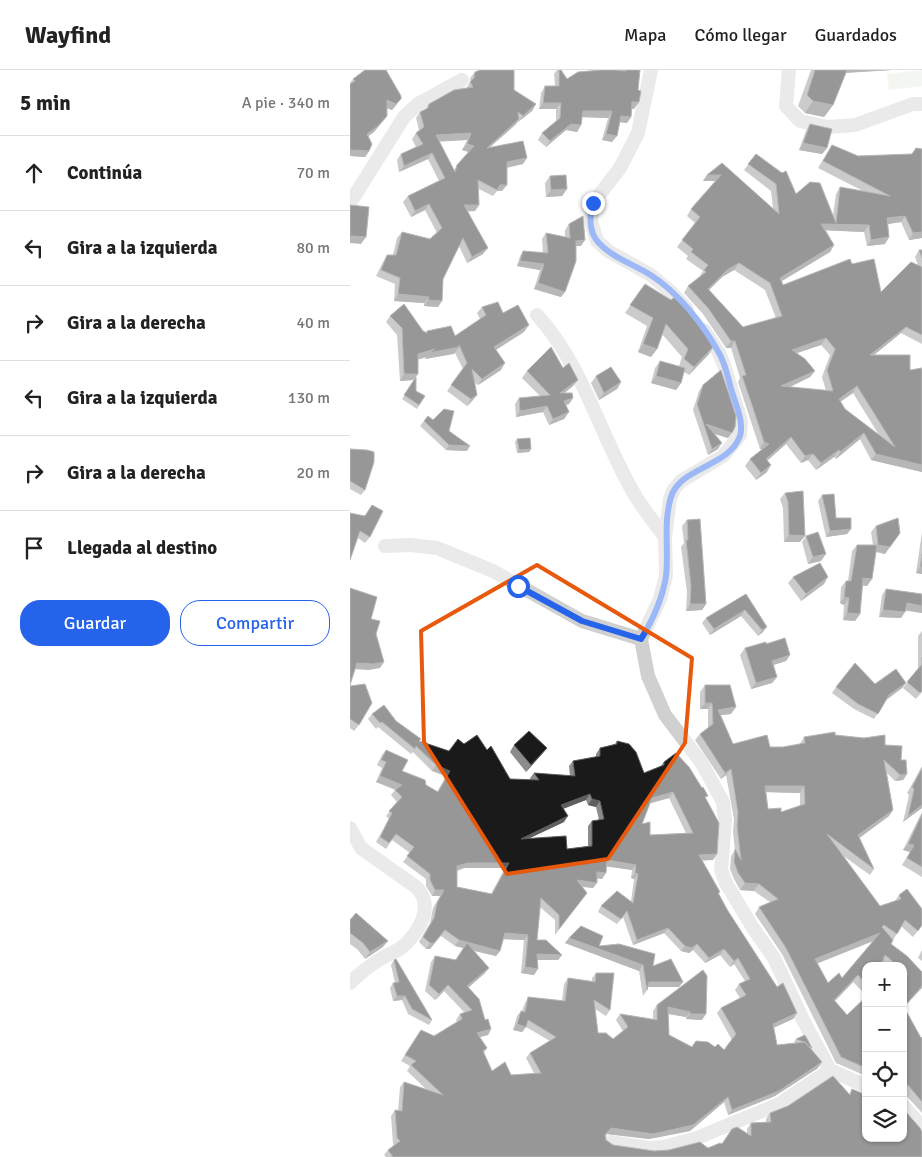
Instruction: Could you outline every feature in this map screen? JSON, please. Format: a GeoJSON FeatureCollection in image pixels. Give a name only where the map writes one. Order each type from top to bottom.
{"type":"FeatureCollection","features":[{"type":"Feature","properties":{"kind":"street"},"geometry":{"type":"LineString","coordinates":[[651,70],[638,134],[620,168],[593,203],[590,212],[593,231],[597,241],[608,251],[651,275],[671,292],[696,319],[720,353],[741,421],[740,436],[735,444],[723,456],[681,481],[674,489],[670,499],[665,537],[666,576],[660,599],[641,639],[648,676],[665,714],[701,762],[723,802],[725,820],[721,870],[726,883],[752,928],[774,958],[803,1020],[830,1070],[862,1084]]}},
{"type":"Feature","properties":{"kind":"street"},"geometry":{"type":"LineString","coordinates":[[789,70],[786,106],[800,121],[828,127],[855,125],[905,107],[922,104]]}},
{"type":"Feature","properties":{"kind":"street"},"geometry":{"type":"LineString","coordinates":[[350,203],[404,117],[418,104],[462,80]]}},
{"type":"Feature","properties":{"kind":"street"},"geometry":{"type":"LineString","coordinates":[[538,315],[550,329],[566,357],[636,496],[665,537]]}},
{"type":"Feature","properties":{"kind":"street"},"geometry":{"type":"LineString","coordinates":[[385,546],[410,545],[437,548],[493,571],[582,621],[641,639]]}},
{"type":"Feature","properties":{"kind":"street"},"geometry":{"type":"LineString","coordinates":[[350,828],[361,848],[416,887],[421,892],[424,901],[421,925],[410,940],[400,949],[378,960],[350,983]]}},
{"type":"Feature","properties":{"kind":"street"},"geometry":{"type":"LineString","coordinates":[[610,1142],[649,1148],[663,1147],[697,1138],[779,1104],[830,1070]]}},
{"type":"Feature","properties":{"kind":"street"},"geometry":{"type":"LineString","coordinates":[[907,1110],[922,1127]]}},
{"type":"Feature","properties":{"kind":"highlighted area"},"geometry":{"type":"Polygon","coordinates":[[[537,565],[692,658],[685,743],[608,859],[507,874],[424,742],[421,631],[537,565]]]}},
{"type":"Feature","properties":{"kind":"shaded area"},"geometry":{"type":"Polygon","coordinates":[[[922,70],[922,86],[889,90],[887,74],[922,70]]]}},
{"type":"Feature","properties":{"kind":"building"},"geometry":{"type":"Polygon","coordinates":[[[365,70],[386,70],[401,99],[396,104],[387,100],[387,116],[367,134],[372,144],[369,151],[350,150],[350,84],[355,81],[353,79],[365,70]]]}},
{"type":"Feature","properties":{"kind":"building"},"geometry":{"type":"Polygon","coordinates":[[[480,70],[514,70],[514,90],[536,104],[523,116],[518,112],[519,119],[487,148],[523,141],[527,158],[507,162],[507,185],[500,185],[497,190],[478,180],[479,205],[464,205],[488,248],[472,257],[463,238],[443,279],[442,301],[428,300],[429,297],[398,294],[400,278],[381,270],[387,255],[396,255],[402,232],[430,239],[442,228],[429,204],[415,211],[408,196],[445,178],[432,153],[404,166],[401,154],[423,144],[416,133],[424,127],[420,112],[428,108],[429,104],[454,90],[473,87],[470,82],[474,78],[475,72],[480,70]],[[471,133],[436,135],[455,172],[457,165],[474,146],[467,144],[471,133]]]}},
{"type":"Feature","properties":{"kind":"building"},"geometry":{"type":"Polygon","coordinates":[[[559,70],[567,79],[578,72],[640,70],[638,90],[641,91],[639,102],[632,102],[631,117],[621,116],[617,136],[606,134],[612,111],[583,111],[581,125],[571,124],[550,141],[542,133],[560,118],[561,103],[543,103],[545,86],[559,86],[559,70]]]}},
{"type":"Feature","properties":{"kind":"building"},"geometry":{"type":"Polygon","coordinates":[[[815,70],[847,70],[833,105],[813,101],[807,95],[815,70]]]}},
{"type":"Feature","properties":{"kind":"building"},"geometry":{"type":"Polygon","coordinates":[[[810,124],[832,129],[827,148],[803,143],[810,124]]]}},
{"type":"Feature","properties":{"kind":"building"},"geometry":{"type":"Polygon","coordinates":[[[832,145],[858,156],[912,154],[916,148],[922,149],[922,232],[913,233],[905,216],[887,218],[889,237],[871,240],[869,225],[821,224],[834,245],[780,278],[783,285],[850,259],[852,264],[874,259],[881,292],[911,262],[922,267],[922,335],[906,327],[870,355],[910,355],[910,370],[922,368],[922,465],[876,454],[864,433],[840,452],[839,450],[821,463],[813,454],[805,456],[791,437],[766,459],[771,465],[761,473],[750,459],[769,444],[764,442],[742,376],[746,375],[735,341],[731,341],[708,308],[688,286],[706,272],[704,270],[708,265],[691,252],[693,249],[682,240],[700,217],[691,209],[721,175],[707,175],[722,163],[779,214],[776,184],[748,164],[756,154],[782,173],[786,171],[796,194],[810,182],[820,183],[836,223],[840,187],[890,196],[823,161],[832,145]],[[739,263],[727,270],[708,289],[743,327],[782,316],[770,283],[739,263]],[[826,338],[792,350],[805,359],[815,371],[781,386],[833,391],[827,370],[835,349],[826,338]],[[857,386],[839,399],[845,409],[895,447],[857,386]]]}},
{"type":"Feature","properties":{"kind":"building"},"geometry":{"type":"Polygon","coordinates":[[[566,175],[567,189],[551,190],[550,176],[566,175]]]}},
{"type":"Feature","properties":{"kind":"building"},"geometry":{"type":"Polygon","coordinates":[[[350,205],[369,207],[366,237],[350,236],[350,205]]]}},
{"type":"Feature","properties":{"kind":"building"},"geometry":{"type":"Polygon","coordinates":[[[583,216],[585,240],[576,241],[576,261],[565,292],[538,283],[544,264],[520,261],[523,251],[548,253],[546,233],[570,238],[569,224],[583,216]]]}},
{"type":"Feature","properties":{"kind":"building"},"geometry":{"type":"Polygon","coordinates":[[[645,284],[671,300],[676,296],[695,316],[714,346],[694,367],[684,359],[688,349],[666,324],[657,349],[643,344],[653,318],[630,305],[645,284]]]}},
{"type":"Feature","properties":{"kind":"building"},"geometry":{"type":"Polygon","coordinates":[[[498,302],[503,313],[518,305],[529,325],[494,347],[505,363],[482,379],[472,369],[477,395],[471,399],[451,385],[467,363],[459,345],[459,347],[429,353],[435,349],[418,354],[418,374],[404,374],[402,328],[390,316],[404,304],[423,331],[427,333],[427,331],[451,326],[455,336],[486,315],[482,307],[498,302]]]}},
{"type":"Feature","properties":{"kind":"building"},"geometry":{"type":"Polygon","coordinates":[[[551,347],[563,368],[569,363],[578,380],[560,393],[572,393],[573,398],[564,401],[569,412],[553,419],[547,406],[520,411],[519,398],[550,395],[527,371],[551,347]]]}},
{"type":"Feature","properties":{"kind":"building"},"geometry":{"type":"Polygon","coordinates":[[[660,361],[685,368],[681,383],[656,376],[660,361]]]}},
{"type":"Feature","properties":{"kind":"building"},"geometry":{"type":"Polygon","coordinates":[[[611,367],[621,382],[604,393],[596,376],[611,367]]]}},
{"type":"Feature","properties":{"kind":"building"},"geometry":{"type":"Polygon","coordinates":[[[721,370],[736,416],[735,427],[732,433],[706,424],[722,443],[712,449],[697,404],[703,385],[721,370]]]}},
{"type":"Feature","properties":{"kind":"building"},"geometry":{"type":"Polygon","coordinates":[[[416,377],[416,391],[425,396],[419,405],[404,395],[416,377]]]}},
{"type":"Feature","properties":{"kind":"building"},"geometry":{"type":"Polygon","coordinates":[[[444,409],[454,411],[449,431],[470,446],[449,445],[424,421],[428,416],[433,420],[444,409]]]}},
{"type":"Feature","properties":{"kind":"building"},"geometry":{"type":"Polygon","coordinates":[[[530,438],[531,449],[519,450],[517,439],[530,438]]]}},
{"type":"Feature","properties":{"kind":"building"},"geometry":{"type":"Polygon","coordinates":[[[350,449],[374,452],[374,462],[365,490],[350,481],[350,449]]]}},
{"type":"Feature","properties":{"kind":"building"},"geometry":{"type":"Polygon","coordinates":[[[803,491],[805,536],[789,535],[788,502],[785,493],[803,491]]]}},
{"type":"Feature","properties":{"kind":"building"},"geometry":{"type":"Polygon","coordinates":[[[834,494],[836,518],[851,518],[851,529],[830,531],[822,495],[834,494]]]}},
{"type":"Feature","properties":{"kind":"building"},"geometry":{"type":"Polygon","coordinates":[[[372,505],[383,511],[370,537],[360,531],[350,560],[350,513],[365,516],[372,505]]]}},
{"type":"Feature","properties":{"kind":"building"},"geometry":{"type":"Polygon","coordinates":[[[898,518],[900,533],[890,547],[878,545],[876,526],[898,518]]]}},
{"type":"Feature","properties":{"kind":"building"},"geometry":{"type":"Polygon","coordinates":[[[700,519],[706,604],[690,604],[691,586],[686,540],[688,540],[687,520],[700,519]]]}},
{"type":"Feature","properties":{"kind":"building"},"geometry":{"type":"Polygon","coordinates":[[[818,532],[826,554],[813,557],[806,536],[818,532]]]}},
{"type":"Feature","properties":{"kind":"building"},"geometry":{"type":"Polygon","coordinates":[[[857,545],[877,545],[872,579],[863,578],[860,614],[847,613],[849,598],[844,597],[846,581],[851,581],[857,545]]]}},
{"type":"Feature","properties":{"kind":"building"},"geometry":{"type":"Polygon","coordinates":[[[820,563],[828,577],[806,594],[793,577],[820,563]]]}},
{"type":"Feature","properties":{"kind":"building"},"geometry":{"type":"Polygon","coordinates":[[[350,588],[377,597],[371,619],[380,621],[376,634],[384,662],[373,664],[357,663],[350,685],[350,588]]]}},
{"type":"Feature","properties":{"kind":"building"},"geometry":{"type":"Polygon","coordinates":[[[886,589],[922,594],[922,606],[907,603],[905,612],[883,610],[886,589]]]}},
{"type":"Feature","properties":{"kind":"building"},"geometry":{"type":"Polygon","coordinates":[[[746,594],[767,627],[762,630],[745,610],[714,629],[706,618],[746,594]]]}},
{"type":"Feature","properties":{"kind":"building"},"geometry":{"type":"Polygon","coordinates":[[[785,638],[790,655],[772,661],[777,677],[756,683],[745,648],[785,638]]]}},
{"type":"Feature","properties":{"kind":"building"},"geometry":{"type":"Polygon","coordinates":[[[855,663],[875,684],[896,669],[906,683],[889,695],[878,714],[858,704],[836,687],[855,663]]]}},
{"type":"Feature","properties":{"kind":"building"},"geometry":{"type":"Polygon","coordinates":[[[922,664],[922,691],[920,693],[907,682],[922,664]]]}},
{"type":"Feature","properties":{"kind":"building"},"geometry":{"type":"Polygon","coordinates":[[[365,684],[372,703],[359,725],[350,719],[350,686],[365,684]]]}},
{"type":"Feature","properties":{"kind":"building"},"geometry":{"type":"Polygon","coordinates":[[[705,685],[730,685],[736,707],[718,710],[733,744],[767,735],[770,747],[783,747],[805,743],[804,737],[835,732],[835,735],[864,738],[885,735],[885,745],[902,746],[901,760],[906,760],[907,774],[900,775],[884,760],[893,810],[858,835],[874,869],[827,834],[880,906],[901,899],[899,895],[907,889],[922,909],[922,925],[918,931],[905,920],[897,934],[884,925],[882,927],[893,940],[891,944],[907,956],[922,972],[922,986],[907,1004],[907,962],[893,962],[885,955],[882,962],[862,962],[862,980],[858,975],[834,1000],[847,1015],[862,1001],[862,1066],[841,1057],[786,948],[759,907],[778,899],[759,884],[745,883],[738,873],[734,862],[735,849],[741,860],[737,826],[738,813],[731,769],[725,773],[700,734],[713,724],[712,703],[705,703],[705,685]],[[765,786],[768,809],[781,808],[781,812],[805,804],[804,786],[765,786]],[[880,933],[815,959],[828,983],[839,973],[842,978],[880,933]]]}},
{"type":"Feature","properties":{"kind":"building"},"geometry":{"type":"Polygon","coordinates":[[[384,705],[396,721],[421,739],[419,741],[449,751],[458,739],[464,744],[477,735],[487,750],[491,746],[510,779],[539,780],[534,773],[575,776],[573,761],[600,756],[600,748],[617,744],[617,741],[629,744],[636,752],[644,773],[664,765],[664,762],[676,753],[689,767],[708,796],[705,797],[719,823],[717,854],[699,855],[720,892],[718,893],[728,911],[777,987],[783,983],[797,1013],[773,1024],[777,1045],[805,1042],[822,1062],[779,1091],[732,1110],[728,1097],[693,1125],[653,1134],[611,1128],[605,1135],[606,1140],[613,1145],[654,1151],[669,1150],[700,1142],[708,1148],[720,1143],[722,1144],[732,1129],[737,1127],[751,1136],[751,1123],[771,1122],[770,1113],[788,1106],[833,1076],[850,1095],[852,1089],[862,1093],[862,1142],[907,1142],[907,1113],[922,1132],[922,1157],[393,1157],[388,1150],[400,1141],[397,1138],[395,1110],[402,1111],[404,1082],[443,1095],[411,1065],[416,1061],[405,1055],[421,1030],[434,1036],[462,1019],[460,1014],[472,1010],[448,985],[439,994],[429,985],[435,956],[456,960],[467,943],[489,968],[467,986],[479,999],[485,1020],[488,1019],[491,1029],[477,1033],[487,1048],[483,1051],[492,1071],[505,1062],[511,1075],[541,1073],[530,1053],[556,1037],[528,1020],[526,1027],[517,1024],[521,1011],[525,1012],[528,997],[565,1001],[568,978],[595,982],[596,973],[614,973],[610,1010],[594,1000],[598,1033],[606,1033],[613,1039],[628,1027],[620,1014],[657,1020],[657,1005],[703,970],[707,976],[706,1014],[690,1014],[690,1012],[668,1007],[669,1035],[692,1047],[696,1041],[708,1042],[715,1047],[718,1044],[724,1050],[736,1034],[721,1008],[746,995],[739,984],[750,979],[738,958],[734,961],[724,949],[709,958],[697,944],[692,948],[685,946],[668,928],[637,940],[627,911],[621,919],[601,906],[617,891],[633,903],[638,874],[635,873],[636,865],[607,860],[606,873],[597,872],[597,883],[577,880],[587,893],[559,929],[559,915],[541,898],[537,940],[546,940],[562,955],[537,954],[538,969],[525,967],[528,935],[505,933],[500,951],[459,940],[445,930],[434,943],[430,943],[423,937],[434,918],[437,903],[444,890],[435,890],[430,880],[430,874],[407,856],[414,847],[396,834],[389,843],[380,837],[392,813],[389,811],[402,797],[395,790],[402,785],[380,776],[386,762],[381,760],[386,750],[408,760],[402,771],[425,780],[426,785],[438,792],[450,771],[436,765],[416,746],[415,749],[382,722],[380,723],[372,714],[384,705]],[[673,792],[652,798],[642,824],[650,822],[650,835],[693,833],[673,792]],[[590,794],[561,805],[568,816],[521,839],[566,836],[567,849],[592,846],[592,821],[604,819],[600,801],[592,799],[590,794]],[[468,863],[457,866],[457,887],[492,894],[509,863],[468,863]]]}},
{"type":"Feature","properties":{"kind":"building"},"geometry":{"type":"Polygon","coordinates":[[[529,731],[547,748],[531,765],[514,745],[529,731]]]}},
{"type":"Feature","properties":{"kind":"building"},"geometry":{"type":"Polygon","coordinates":[[[922,768],[922,805],[908,816],[914,789],[912,787],[922,768]]]}},
{"type":"Feature","properties":{"kind":"building"},"geometry":{"type":"Polygon","coordinates":[[[922,814],[922,867],[907,858],[914,845],[908,844],[922,814]]]}},
{"type":"Feature","properties":{"kind":"building"},"geometry":{"type":"Polygon","coordinates":[[[356,913],[388,941],[370,952],[363,943],[350,933],[350,920],[356,913]]]}},
{"type":"Feature","properties":{"kind":"building"},"geometry":{"type":"Polygon","coordinates":[[[581,926],[603,936],[599,946],[619,944],[655,954],[653,966],[671,959],[683,982],[649,982],[647,990],[643,965],[569,938],[581,926]]]}},
{"type":"Feature","properties":{"kind":"building"},"geometry":{"type":"Polygon","coordinates":[[[396,959],[432,1020],[412,1009],[405,996],[397,996],[393,983],[399,982],[394,960],[396,959]]]}},
{"type":"Feature","properties":{"kind":"building"},"geometry":{"type":"Polygon","coordinates":[[[907,1012],[922,1037],[922,1102],[908,1085],[907,1012]]]}},
{"type":"Feature","properties":{"kind":"building"},"geometry":{"type":"Polygon","coordinates":[[[805,1035],[812,1048],[805,1042],[796,1039],[805,1035]]]}},
{"type":"Feature","properties":{"kind":"route"},"geometry":{"type":"LineString","coordinates":[[518,586],[582,621],[641,639],[660,599],[666,576],[665,537],[670,499],[674,489],[681,481],[723,456],[740,436],[741,421],[720,353],[696,319],[671,292],[651,275],[608,251],[597,241],[593,231],[590,212],[593,203]]}}]}
